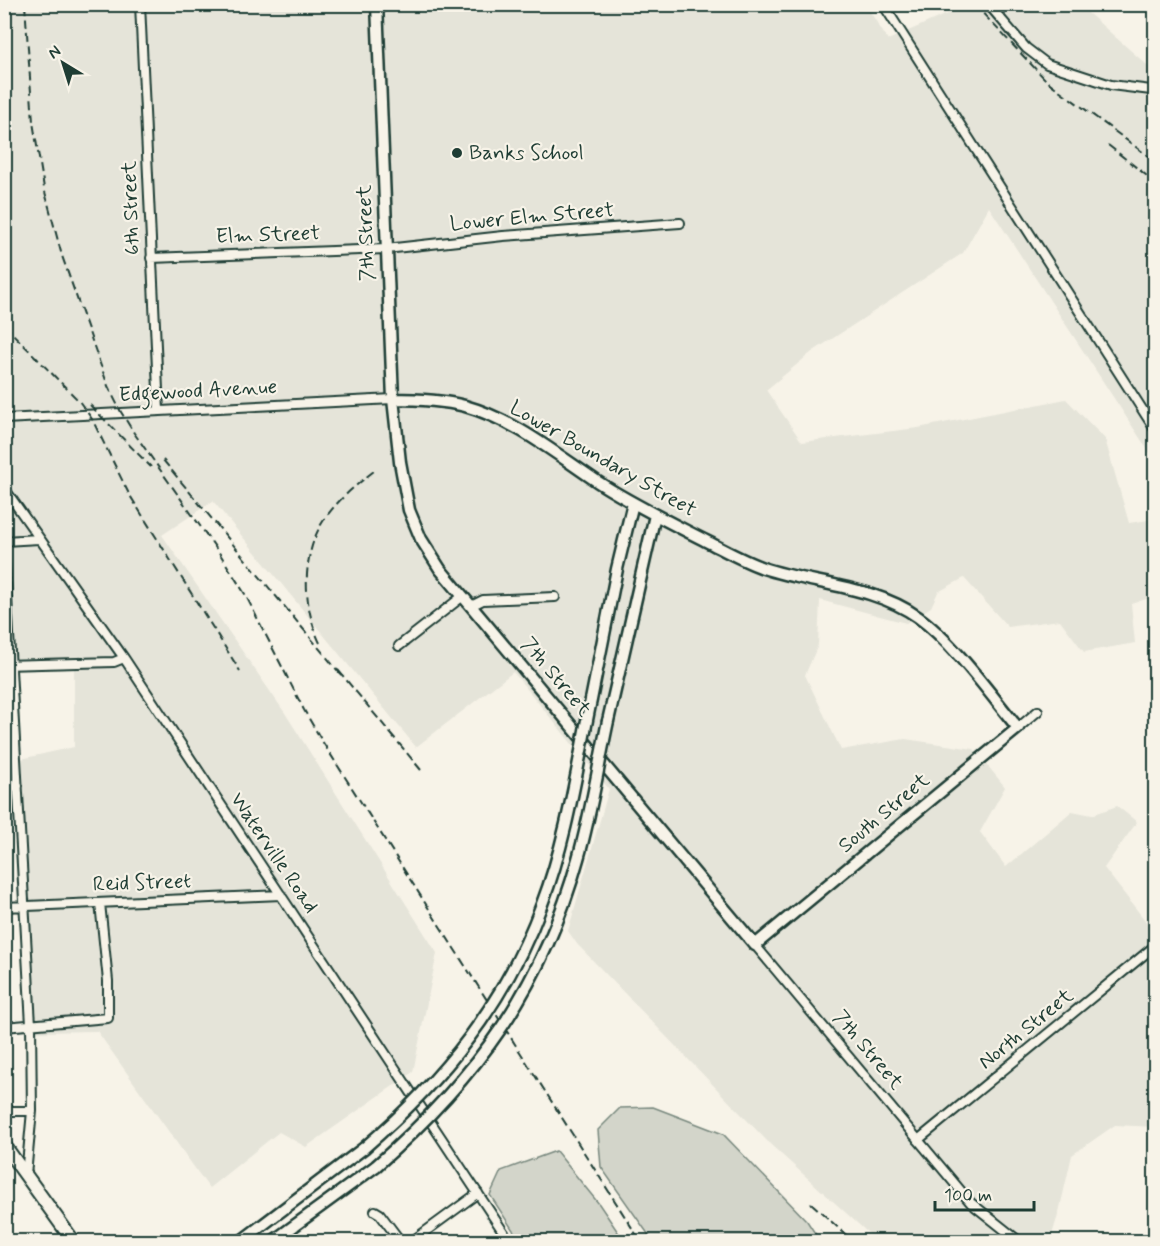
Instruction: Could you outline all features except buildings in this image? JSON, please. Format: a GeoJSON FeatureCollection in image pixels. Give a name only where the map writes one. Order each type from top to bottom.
{"type":"FeatureCollection","features":[{"type":"Feature","properties":{"kind":"main road"},"geometry":{"type":"LineString","coordinates":[[4,1145],[74,1242]]}},
{"type":"Feature","properties":{"kind":"street","name":"6th Street"},"geometry":{"type":"LineString","coordinates":[[140,4],[159,411]]}},
{"type":"Feature","properties":{"kind":"street","name":"7th Street"},"geometry":{"type":"LineString","coordinates":[[377,4],[393,399],[403,484],[414,523],[428,552],[971,1203],[1020,1242]]}},
{"type":"Feature","properties":{"kind":"street"},"geometry":{"type":"LineString","coordinates":[[883,4],[1155,430]]}},
{"type":"Feature","properties":{"kind":"street"},"geometry":{"type":"LineString","coordinates":[[988,4],[1026,48],[1047,64],[1111,85],[1151,90],[1155,93]]}},
{"type":"Feature","properties":{"kind":"street","name":"Lower Elm Street"},"geometry":{"type":"LineString","coordinates":[[386,249],[503,236],[680,223]]}},
{"type":"Feature","properties":{"kind":"street","name":"Elm Street"},"geometry":{"type":"LineString","coordinates":[[151,258],[386,249]]}},
{"type":"Feature","properties":{"kind":"street","name":"Edgewood Avenue"},"geometry":{"type":"LineString","coordinates":[[4,419],[393,399]]}},
{"type":"Feature","properties":{"kind":"street","name":"Lower Boundary Street"},"geometry":{"type":"LineString","coordinates":[[393,399],[423,400],[464,406],[503,421],[540,442],[633,503],[762,568],[872,595],[897,605],[918,617],[946,643],[1018,728]]}},
{"type":"Feature","properties":{"kind":"street","name":"Waterville Road"},"geometry":{"type":"LineString","coordinates":[[4,488],[124,658],[510,1242]]}},
{"type":"Feature","properties":{"kind":"street"},"geometry":{"type":"LineString","coordinates":[[240,1242],[364,1148],[405,1112],[446,1068],[485,1016],[514,965],[542,906],[561,845],[617,569],[633,503]]}},
{"type":"Feature","properties":{"kind":"street"},"geometry":{"type":"LineString","coordinates":[[272,1242],[376,1166],[412,1134],[465,1077],[508,1018],[532,976],[560,915],[578,858],[655,515]]}},
{"type":"Feature","properties":{"kind":"street"},"geometry":{"type":"LineString","coordinates":[[26,1176],[32,1111],[32,1025],[18,786],[8,665],[4,543],[39,539]]}},
{"type":"Feature","properties":{"kind":"street"},"geometry":{"type":"LineString","coordinates":[[399,646],[463,596]]}},
{"type":"Feature","properties":{"kind":"street"},"geometry":{"type":"LineString","coordinates":[[471,606],[483,600],[555,597]]}},
{"type":"Feature","properties":{"kind":"street"},"geometry":{"type":"LineString","coordinates":[[8,665],[114,662],[124,658]]}},
{"type":"Feature","properties":{"kind":"street","name":"South Street"},"geometry":{"type":"LineString","coordinates":[[755,945],[1038,711]]}},
{"type":"Feature","properties":{"kind":"street"},"geometry":{"type":"LineString","coordinates":[[4,787],[18,786]]}},
{"type":"Feature","properties":{"kind":"street","name":"Reid Street"},"geometry":{"type":"LineString","coordinates":[[4,907],[281,895]]}},
{"type":"Feature","properties":{"kind":"street"},"geometry":{"type":"LineString","coordinates":[[4,1027],[108,1018],[108,981],[99,903]]}},
{"type":"Feature","properties":{"kind":"street","name":"North Street"},"geometry":{"type":"LineString","coordinates":[[918,1140],[1155,945]]}},
{"type":"Feature","properties":{"kind":"street"},"geometry":{"type":"LineString","coordinates":[[4,1111],[32,1111]]}},
{"type":"Feature","properties":{"kind":"street"},"geometry":{"type":"LineString","coordinates":[[411,1242],[478,1193]]}},
{"type":"Feature","properties":{"kind":"street"},"geometry":{"type":"LineString","coordinates":[[375,1211],[380,1214],[401,1242]]}},
{"type":"Feature","properties":{"kind":"shaded area"},"geometry":{"type":"Polygon","coordinates":[[[865,4],[888,40],[967,5],[1079,5],[1155,72],[1155,461],[989,207],[963,253],[812,352],[766,390],[802,442],[918,428],[1066,399],[1105,439],[1129,523],[1155,519],[1155,596],[1131,604],[1135,643],[1084,652],[1060,620],[1008,627],[964,578],[938,592],[931,607],[906,623],[820,600],[818,645],[805,675],[841,750],[905,739],[974,749],[1005,787],[980,832],[1006,867],[1072,811],[1092,815],[1117,806],[1137,822],[1104,868],[1155,933],[1155,1127],[1115,1125],[1072,1155],[1050,1241],[877,1241],[771,1145],[577,944],[568,931],[609,789],[513,672],[416,747],[213,501],[162,535],[285,713],[437,953],[413,1072],[306,1147],[279,1132],[209,1188],[97,1031],[37,1032],[21,759],[74,747],[74,669],[5,671],[4,5],[865,4]]]}},
{"type":"Feature","properties":{"kind":"shaded area"},"geometry":{"type":"Polygon","coordinates":[[[653,1107],[723,1134],[807,1221],[820,1241],[653,1241],[601,1167],[598,1130],[620,1108],[653,1107]]]}},
{"type":"Feature","properties":{"kind":"shaded area"},"geometry":{"type":"Polygon","coordinates":[[[556,1151],[599,1204],[624,1241],[520,1241],[490,1195],[501,1171],[556,1151]]]}},
{"type":"Feature","properties":{"kind":"railway"},"geometry":{"type":"LineString","coordinates":[[25,4],[33,122],[44,188],[62,256],[108,386],[134,433],[220,554],[245,594],[322,741],[641,1242]]}},
{"type":"Feature","properties":{"kind":"railway"},"geometry":{"type":"LineString","coordinates":[[974,4],[1047,81],[1156,162]]}},
{"type":"Feature","properties":{"kind":"railway"},"geometry":{"type":"LineString","coordinates":[[1108,145],[1156,183]]}},
{"type":"Feature","properties":{"kind":"railway"},"geometry":{"type":"LineString","coordinates":[[4,325],[79,401],[92,419],[129,494],[240,671]]}},
{"type":"Feature","properties":{"kind":"railway"},"geometry":{"type":"LineString","coordinates":[[90,405],[151,467]]}},
{"type":"Feature","properties":{"kind":"railway"},"geometry":{"type":"LineString","coordinates":[[163,460],[343,677]]}},
{"type":"Feature","properties":{"kind":"railway"},"geometry":{"type":"LineString","coordinates":[[320,643],[314,629],[308,598],[310,551],[327,515],[374,471]]}},
{"type":"Feature","properties":{"kind":"railway"},"geometry":{"type":"LineString","coordinates":[[338,670],[421,770]]}},
{"type":"Feature","properties":{"kind":"railway"},"geometry":{"type":"LineString","coordinates":[[811,1203],[854,1242]]}},
{"type":"Feature","properties":{"kind":"place","name":"Banks School"},"geometry":{"type":"Point","coordinates":[457,153]}}]}
